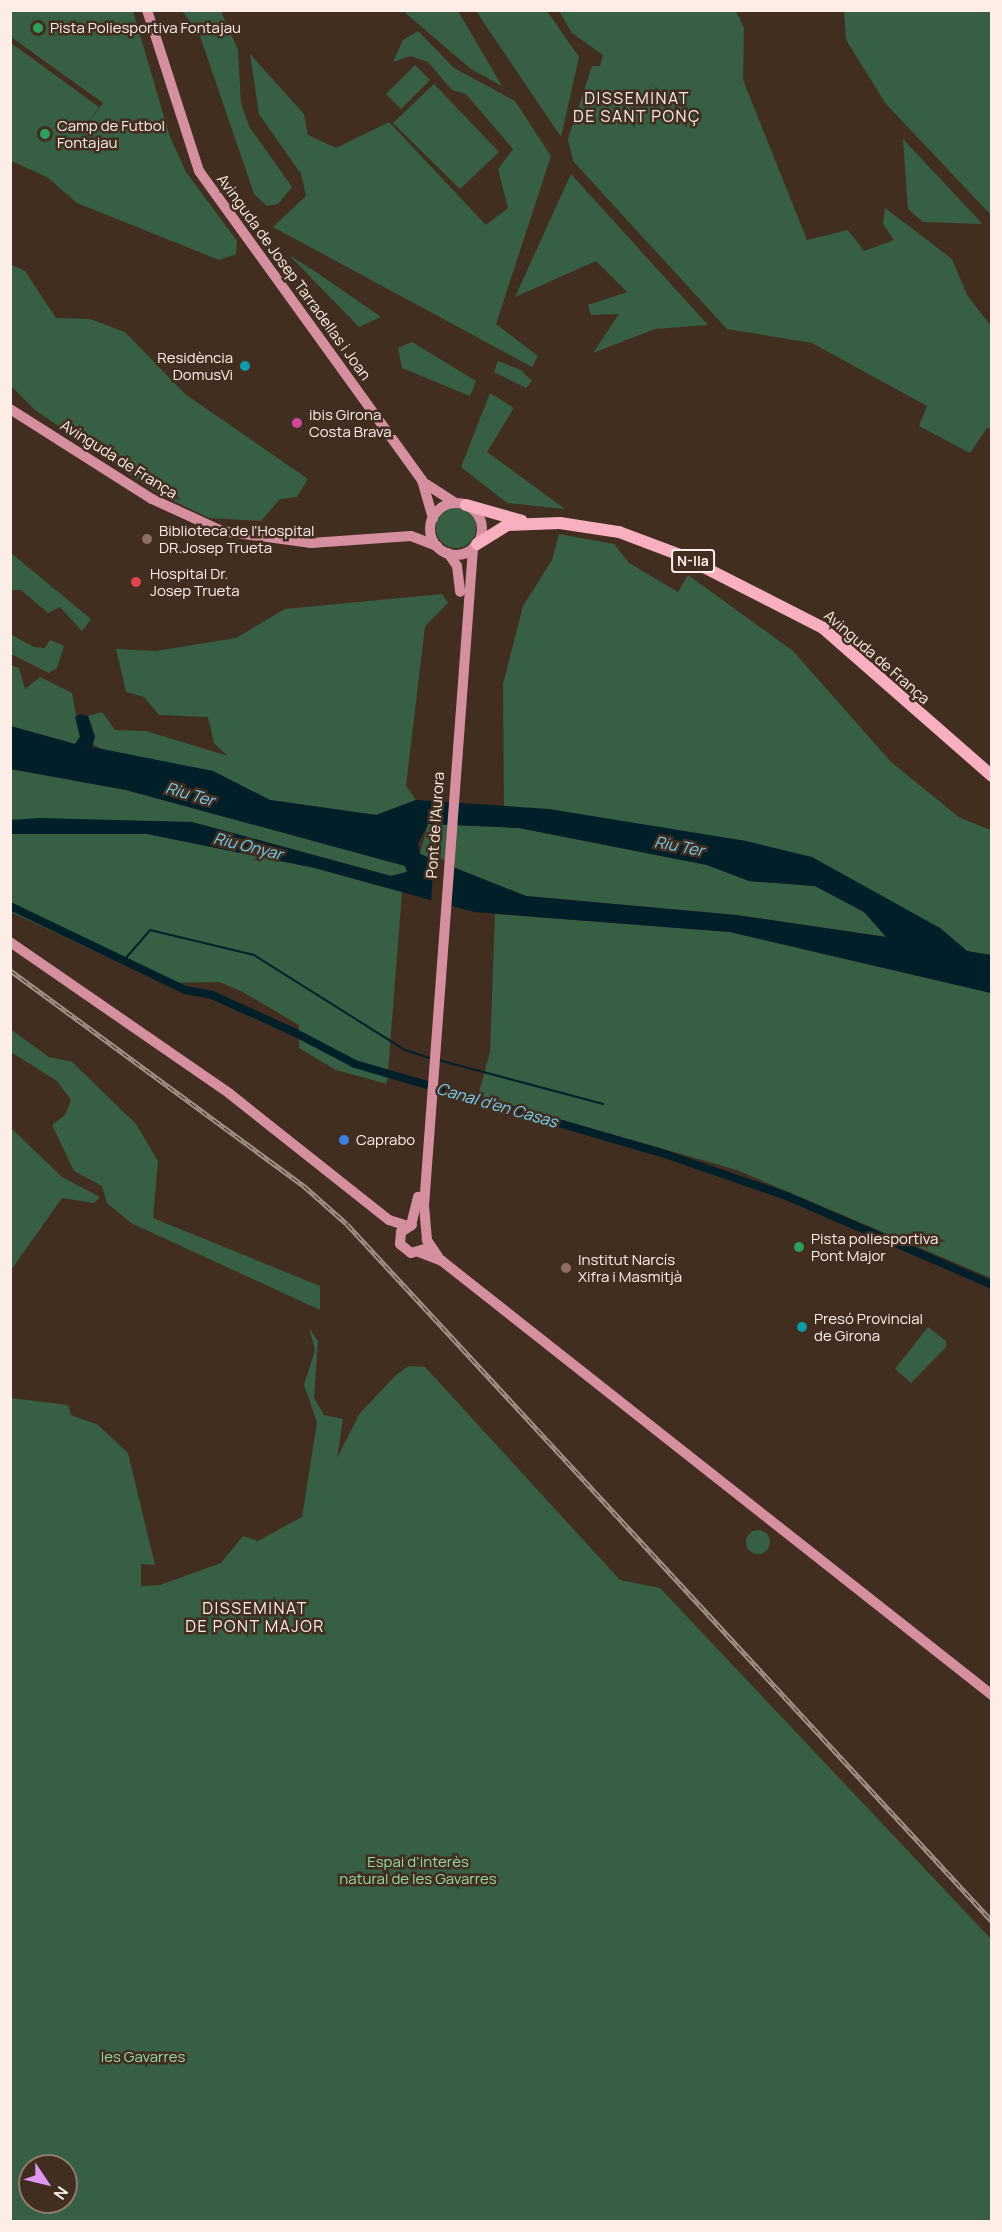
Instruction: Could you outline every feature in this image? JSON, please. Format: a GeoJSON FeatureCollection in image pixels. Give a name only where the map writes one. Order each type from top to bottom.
{"type":"FeatureCollection","features":[{"type":"Feature","properties":{"kind":"main road","name":"Avinguda de Josep Tarradellas i Joan"},"geometry":{"type":"LineString","coordinates":[[147,10],[199,171],[422,480],[432,519]]}},
{"type":"Feature","properties":{"kind":"main road","name":"Avinguda de França"},"geometry":{"type":"LineString","coordinates":[[10,400],[38,427]]}},
{"type":"Feature","properties":{"kind":"main road","name":"Avinguda de França"},"geometry":{"type":"LineString","coordinates":[[10,409],[152,499],[222,531],[288,542],[396,536],[418,537],[437,546]]}},
{"type":"Feature","properties":{"kind":"main road","name":"Avinguda de Josep Tarradellas i Joan"},"geometry":{"type":"LineString","coordinates":[[422,480],[461,504]]}},
{"type":"Feature","properties":{"kind":"main road"},"geometry":{"type":"LineString","coordinates":[[448,553],[437,546],[432,519],[461,504],[481,524],[475,546]]}},
{"type":"Feature","properties":{"kind":"main road","name":"N-IIa"},"geometry":{"type":"LineString","coordinates":[[461,504],[526,522]]}},
{"type":"Feature","properties":{"kind":"main road","name":"Avinguda de França"},"geometry":{"type":"LineString","coordinates":[[396,536],[432,519]]}},
{"type":"Feature","properties":{"kind":"main road","name":"Avinguda de França"},"geometry":{"type":"LineString","coordinates":[[526,522],[579,524],[639,538],[799,614],[844,644],[992,776]]}},
{"type":"Feature","properties":{"kind":"main road","name":"N-IIa"},"geometry":{"type":"LineString","coordinates":[[448,553],[475,546],[502,528],[526,522]]}},
{"type":"Feature","properties":{"kind":"main road","name":"Pont de l'Aurora"},"geometry":{"type":"LineString","coordinates":[[421,1209],[463,604],[475,546]]}},
{"type":"Feature","properties":{"kind":"main road","name":"Pont de l'Aurora"},"geometry":{"type":"LineString","coordinates":[[448,553],[461,580],[463,604]]}},
{"type":"Feature","properties":{"kind":"main road"},"geometry":{"type":"LineString","coordinates":[[10,942],[230,1094],[389,1220],[404,1250],[419,1252],[442,1261],[992,1695]]}},
{"type":"Feature","properties":{"kind":"main road"},"geometry":{"type":"LineString","coordinates":[[399,1237],[421,1209]]}},
{"type":"Feature","properties":{"kind":"main road"},"geometry":{"type":"LineString","coordinates":[[421,1209],[426,1235],[442,1261]]}},
{"type":"Feature","properties":{"kind":"main road"},"geometry":{"type":"LineString","coordinates":[[389,1220],[409,1225],[426,1235]]}},
{"type":"Feature","properties":{"kind":"main road"},"geometry":{"type":"LineString","coordinates":[[419,1252],[426,1235]]}},
{"type":"Feature","properties":{"kind":"green space"},"geometry":{"type":"Polygon","coordinates":[[[10,11],[133,11],[170,137],[186,172],[237,241],[236,254],[219,260],[77,203],[47,177],[11,161],[11,43],[99,107],[79,134],[103,103],[11,37],[10,11]]]}},
{"type":"Feature","properties":{"kind":"green space"},"geometry":{"type":"Polygon","coordinates":[[[182,11],[221,11],[238,50],[241,104],[250,128],[292,187],[278,204],[267,206],[254,194],[199,33],[182,11]]]}},
{"type":"Feature","properties":{"kind":"green space"},"geometry":{"type":"Polygon","coordinates":[[[403,11],[458,11],[502,86],[471,69],[403,11]]]}},
{"type":"Feature","properties":{"kind":"green space"},"geometry":{"type":"Polygon","coordinates":[[[476,11],[547,11],[579,57],[561,137],[476,11]]]}},
{"type":"Feature","properties":{"kind":"green space"},"geometry":{"type":"Polygon","coordinates":[[[559,11],[736,11],[744,28],[743,80],[807,240],[848,230],[864,251],[894,240],[883,224],[885,208],[952,259],[967,295],[991,326],[991,429],[987,428],[970,453],[919,426],[927,406],[812,343],[727,329],[573,161],[568,139],[592,66],[600,66],[603,55],[572,33],[559,11]]]}},
{"type":"Feature","properties":{"kind":"green space"},"geometry":{"type":"Polygon","coordinates":[[[844,11],[991,11],[991,215],[886,104],[846,40],[844,11]]]}},
{"type":"Feature","properties":{"kind":"green space"},"geometry":{"type":"Polygon","coordinates":[[[418,31],[454,68],[515,101],[551,156],[496,324],[538,356],[532,367],[273,227],[306,196],[301,174],[259,114],[250,54],[304,114],[308,135],[336,148],[389,122],[486,225],[508,208],[498,169],[513,149],[466,94],[452,90],[428,62],[410,56],[393,62],[403,40],[418,31]]]}},
{"type":"Feature","properties":{"kind":"green space"},"geometry":{"type":"Polygon","coordinates":[[[415,65],[430,80],[401,109],[386,94],[415,65]]]}},
{"type":"Feature","properties":{"kind":"green space"},"geometry":{"type":"Polygon","coordinates":[[[434,84],[499,152],[460,189],[393,123],[434,84]]]}},
{"type":"Feature","properties":{"kind":"green space"},"geometry":{"type":"Polygon","coordinates":[[[903,139],[982,224],[923,222],[908,209],[903,139]]]}},
{"type":"Feature","properties":{"kind":"green space"},"geometry":{"type":"Polygon","coordinates":[[[571,174],[708,325],[655,329],[593,353],[619,314],[591,315],[588,305],[627,292],[596,261],[515,297],[571,174]]]}},
{"type":"Feature","properties":{"kind":"green space"},"geometry":{"type":"Polygon","coordinates":[[[289,255],[316,272],[381,317],[359,327],[289,255]]]}},
{"type":"Feature","properties":{"kind":"green space"},"geometry":{"type":"Polygon","coordinates":[[[10,264],[25,271],[56,318],[90,319],[125,332],[185,394],[308,479],[297,497],[280,499],[261,521],[209,518],[157,493],[35,410],[11,386],[10,264]]]}},
{"type":"Feature","properties":{"kind":"green space"},"geometry":{"type":"Polygon","coordinates":[[[412,342],[476,381],[470,396],[402,368],[398,348],[412,342]]]}},
{"type":"Feature","properties":{"kind":"green space"},"geometry":{"type":"Polygon","coordinates":[[[498,361],[521,370],[532,381],[526,388],[494,372],[498,361]]]}},
{"type":"Feature","properties":{"kind":"green space"},"geometry":{"type":"Polygon","coordinates":[[[490,393],[514,408],[487,452],[565,509],[507,503],[461,467],[490,393]]]}},
{"type":"Feature","properties":{"kind":"green space"},"geometry":{"type":"Polygon","coordinates":[[[456,508],[464,509],[470,514],[475,520],[475,536],[470,542],[464,547],[456,548],[448,547],[442,542],[437,536],[436,528],[437,520],[442,514],[448,509],[456,508]]]}},
{"type":"Feature","properties":{"kind":"green space"},"geometry":{"type":"Polygon","coordinates":[[[559,534],[614,544],[629,563],[678,592],[688,575],[793,651],[891,762],[960,818],[991,830],[991,955],[967,951],[940,928],[746,841],[504,806],[503,684],[523,606],[552,560],[559,534]]]}},
{"type":"Feature","properties":{"kind":"green space"},"geometry":{"type":"Polygon","coordinates":[[[11,553],[91,619],[82,631],[60,607],[48,613],[21,590],[11,590],[11,553]]]}},
{"type":"Feature","properties":{"kind":"green space"},"geometry":{"type":"Polygon","coordinates":[[[442,594],[448,603],[425,626],[406,786],[416,800],[376,815],[270,800],[213,771],[108,753],[89,742],[95,736],[88,716],[102,712],[115,730],[146,731],[228,756],[214,743],[208,717],[159,715],[144,697],[126,692],[116,649],[156,651],[236,638],[285,609],[442,594]]]}},
{"type":"Feature","properties":{"kind":"green space"},"geometry":{"type":"Polygon","coordinates":[[[10,634],[34,647],[45,648],[50,640],[64,646],[57,668],[49,673],[11,654],[10,634]]]}},
{"type":"Feature","properties":{"kind":"green space"},"geometry":{"type":"Polygon","coordinates":[[[10,665],[19,668],[25,689],[40,677],[72,693],[80,737],[75,744],[11,726],[10,665]]]}},
{"type":"Feature","properties":{"kind":"green space"},"geometry":{"type":"Polygon","coordinates":[[[10,769],[126,790],[406,866],[407,872],[391,876],[192,822],[11,820],[10,769]]]}},
{"type":"Feature","properties":{"kind":"green space"},"geometry":{"type":"Polygon","coordinates":[[[428,824],[519,828],[707,865],[749,881],[815,886],[864,912],[887,937],[736,915],[526,896],[420,854],[428,824]]]}},
{"type":"Feature","properties":{"kind":"green space"},"geometry":{"type":"Polygon","coordinates":[[[68,831],[147,834],[315,868],[402,892],[387,1084],[336,1070],[299,1048],[299,1025],[241,991],[219,982],[163,983],[11,912],[11,834],[68,831]]]}},
{"type":"Feature","properties":{"kind":"green space"},"geometry":{"type":"Polygon","coordinates":[[[495,914],[730,932],[991,993],[991,1278],[737,1170],[478,1096],[490,1052],[495,914]]]}},
{"type":"Feature","properties":{"kind":"green space"},"geometry":{"type":"Polygon","coordinates":[[[10,1029],[49,1057],[72,1062],[136,1124],[158,1161],[153,1218],[320,1286],[320,1310],[131,1223],[107,1203],[102,1186],[74,1171],[52,1125],[65,1115],[71,1100],[57,1081],[11,1052],[10,1029]]]}},
{"type":"Feature","properties":{"kind":"green space"},"geometry":{"type":"Polygon","coordinates":[[[11,1128],[62,1177],[100,1197],[94,1203],[62,1198],[11,1270],[11,1128]]]}},
{"type":"Feature","properties":{"kind":"green space"},"geometry":{"type":"Polygon","coordinates":[[[928,1327],[946,1341],[946,1347],[911,1383],[895,1369],[928,1327]]]}},
{"type":"Feature","properties":{"kind":"green space","name":"Espai d'interès natural de les Gavarres"},"geometry":{"type":"Polygon","coordinates":[[[309,1328],[318,1341],[314,1398],[324,1415],[343,1419],[337,1458],[360,1413],[396,1375],[409,1366],[425,1367],[620,1580],[660,1588],[991,1939],[991,2221],[11,2221],[11,1398],[68,1405],[71,1415],[98,1425],[128,1453],[155,1565],[141,1564],[141,1586],[160,1585],[221,1563],[243,1536],[258,1541],[302,1517],[317,1422],[304,1385],[315,1350],[309,1328]]]}},
{"type":"Feature","properties":{"kind":"green space"},"geometry":{"type":"Polygon","coordinates":[[[758,1530],[766,1534],[770,1542],[766,1550],[758,1554],[750,1550],[746,1542],[750,1534],[758,1530]]]}},
{"type":"Feature","properties":{"kind":"water"},"geometry":{"type":"Polygon","coordinates":[[[81,714],[88,716],[95,737],[92,747],[213,771],[270,800],[376,815],[416,800],[549,809],[746,841],[812,857],[940,928],[967,951],[991,955],[991,993],[730,932],[474,912],[315,868],[147,834],[11,834],[11,820],[39,818],[192,822],[391,876],[407,872],[405,866],[126,790],[11,769],[10,726],[75,744],[80,737],[75,717],[81,714]],[[428,824],[418,844],[420,854],[526,896],[736,915],[886,937],[864,912],[815,886],[749,881],[707,865],[519,828],[428,824]]]}},
{"type":"Feature","properties":{"kind":"pier"},"geometry":{"type":"Polygon","coordinates":[[[434,856],[455,864],[451,909],[431,903],[434,856]]]}},
{"type":"Feature","properties":{"kind":"waterway","name":"Canal d'en Casas"},"geometry":{"type":"LineString","coordinates":[[10,906],[185,990],[212,995],[294,1032],[355,1064],[668,1155],[789,1197],[992,1285]]}},
{"type":"Feature","properties":{"kind":"waterway"},"geometry":{"type":"LineString","coordinates":[[125,959],[150,930],[254,955],[405,1050],[430,1058]]}},
{"type":"Feature","properties":{"kind":"waterway"},"geometry":{"type":"LineString","coordinates":[[438,1060],[603,1104]]}},
{"type":"Feature","properties":{"kind":"railway"},"geometry":{"type":"LineString","coordinates":[[10,970],[304,1186],[347,1224],[992,1921]]}},
{"type":"Feature","properties":{"kind":"place","name":"Pista Poliesportiva Fontajau"},"geometry":{"type":"Point","coordinates":[38,28]}},
{"type":"Feature","properties":{"kind":"place","name":"Camp de Futbol Fontajau"},"geometry":{"type":"Point","coordinates":[45,134]}},
{"type":"Feature","properties":{"kind":"place","name":"Residència DomusVi"},"geometry":{"type":"Point","coordinates":[245,366]}},
{"type":"Feature","properties":{"kind":"place","name":"ibis Girona Costa Brava"},"geometry":{"type":"Point","coordinates":[297,423]}},
{"type":"Feature","properties":{"kind":"place","name":"Biblioteca de l'Hospital DR.Josep Trueta"},"geometry":{"type":"Point","coordinates":[147,539]}},
{"type":"Feature","properties":{"kind":"place","name":"Hospital Dr. Josep Trueta"},"geometry":{"type":"Point","coordinates":[136,582]}},
{"type":"Feature","properties":{"kind":"place","name":"Caprabo"},"geometry":{"type":"Point","coordinates":[344,1140]}},
{"type":"Feature","properties":{"kind":"place","name":"Pista poliesportiva Pont Major"},"geometry":{"type":"Point","coordinates":[799,1247]}},
{"type":"Feature","properties":{"kind":"place","name":"Institut Narcís Xifra i Masmitjà"},"geometry":{"type":"Point","coordinates":[566,1268]}},
{"type":"Feature","properties":{"kind":"place","name":"Presó Provincial de Girona"},"geometry":{"type":"Point","coordinates":[802,1327]}},
{"type":"Feature","properties":{"kind":"district","name":"DISSEMINAT DE SANT PONÇ"},"geometry":{"type":"Point","coordinates":[637,107]}},
{"type":"Feature","properties":{"kind":"district","name":"DISSEMINAT DE PONT MAJOR"},"geometry":{"type":"Point","coordinates":[255,1617]}},
{"type":"Feature","properties":{"kind":"water label","name":"Riu Ter"},"geometry":{"type":"Point","coordinates":[190,794]}},
{"type":"Feature","properties":{"kind":"water label","name":"Riu Onyar"},"geometry":{"type":"Point","coordinates":[248,846]}},
{"type":"Feature","properties":{"kind":"water label","name":"Riu Ter"},"geometry":{"type":"Point","coordinates":[679,846]}},
{"type":"Feature","properties":{"kind":"park label","name":"les Gavarres"},"geometry":{"type":"Point","coordinates":[143,2057]}}]}
